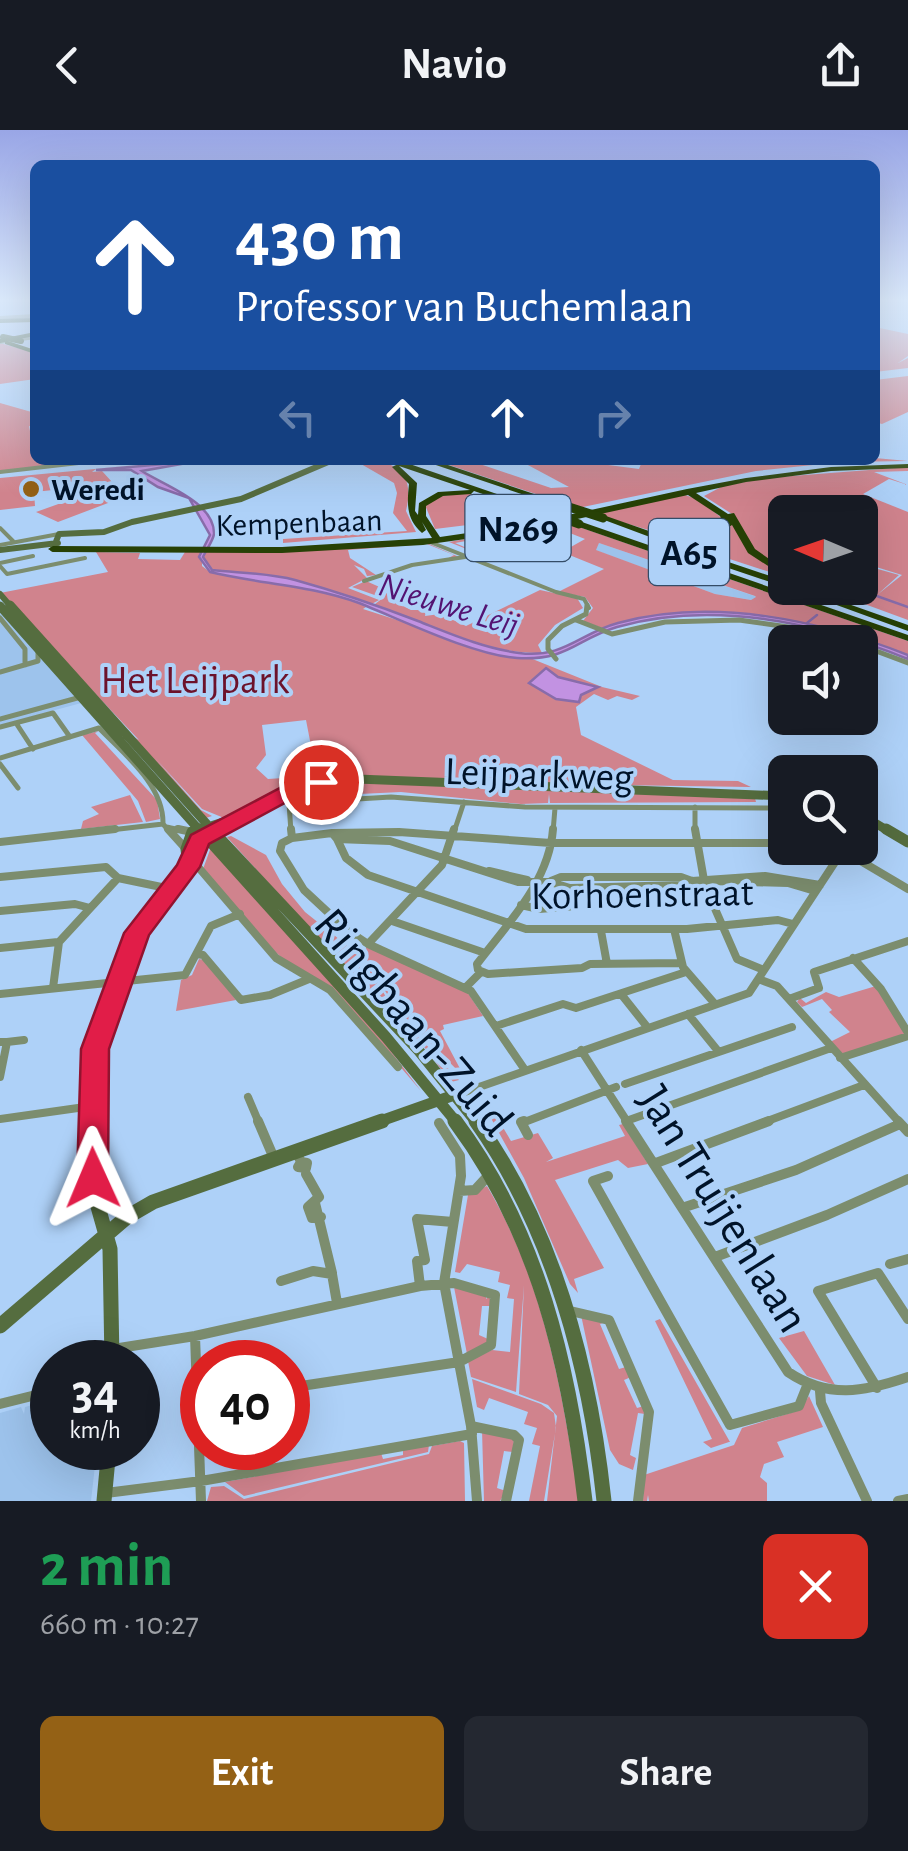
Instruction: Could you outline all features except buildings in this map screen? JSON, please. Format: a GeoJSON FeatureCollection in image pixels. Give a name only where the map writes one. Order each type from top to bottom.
{"type":"FeatureCollection","features":[{"type":"Feature","properties":{"kind":"highway","name":"N269"},"geometry":{"type":"LineString","coordinates":[[593,517],[687,489],[798,473],[908,464]]}},
{"type":"Feature","properties":{"kind":"highway"},"geometry":{"type":"LineString","coordinates":[[389,465],[412,482],[415,490],[410,509],[431,537]]}},
{"type":"Feature","properties":{"kind":"highway"},"geometry":{"type":"LineString","coordinates":[[405,465],[510,500]]}},
{"type":"Feature","properties":{"kind":"highway"},"geometry":{"type":"LineString","coordinates":[[417,465],[556,510],[593,517]]}},
{"type":"Feature","properties":{"kind":"highway"},"geometry":{"type":"LineString","coordinates":[[427,465],[556,510]]}},
{"type":"Feature","properties":{"kind":"highway"},"geometry":{"type":"LineString","coordinates":[[437,465],[556,510]]}},
{"type":"Feature","properties":{"kind":"highway"},"geometry":{"type":"LineString","coordinates":[[640,531],[689,538],[725,530],[728,524],[724,515],[687,489]]}},
{"type":"Feature","properties":{"kind":"highway"},"geometry":{"type":"LineString","coordinates":[[687,489],[731,515],[745,545],[768,565]]}},
{"type":"Feature","properties":{"kind":"highway"},"geometry":{"type":"LineString","coordinates":[[431,537],[421,512],[422,504],[429,498],[462,492],[593,517],[768,573]]}},
{"type":"Feature","properties":{"kind":"highway","name":"Kempenbaan"},"geometry":{"type":"LineString","coordinates":[[57,541],[190,549],[282,548],[431,537],[593,517]]}},
{"type":"Feature","properties":{"kind":"highway","name":"A65"},"geometry":{"type":"LineString","coordinates":[[593,517],[768,574]]}},
{"type":"Feature","properties":{"kind":"highway","name":"A65"},"geometry":{"type":"LineString","coordinates":[[593,517],[908,630]]}},
{"type":"Feature","properties":{"kind":"highway","name":"Kempenbaan"},"geometry":{"type":"LineString","coordinates":[[57,541],[190,549]]}},
{"type":"Feature","properties":{"kind":"highway"},"geometry":{"type":"LineString","coordinates":[[113,545],[125,542]]}},
{"type":"Feature","properties":{"kind":"highway"},"geometry":{"type":"LineString","coordinates":[[841,605],[908,630]]}},
{"type":"Feature","properties":{"kind":"highway"},"geometry":{"type":"LineString","coordinates":[[855,605],[908,630]]}},
{"type":"Feature","properties":{"kind":"main road"},"geometry":{"type":"LineString","coordinates":[[57,541],[249,496],[320,465]]}},
{"type":"Feature","properties":{"kind":"main road","name":"Kempenbaan"},"geometry":{"type":"LineString","coordinates":[[0,556],[57,541]]}},
{"type":"Feature","properties":{"kind":"main road","name":"Ringbaan-Zuid"},"geometry":{"type":"LineString","coordinates":[[0,594],[439,1100],[488,1171],[565,1310],[593,1419],[604,1501]]}},
{"type":"Feature","properties":{"kind":"main road","name":"Ringbaan-Zuid"},"geometry":{"type":"LineString","coordinates":[[0,606],[85,695]]}},
{"type":"Feature","properties":{"kind":"main road"},"geometry":{"type":"LineString","coordinates":[[112,1340],[112,1269],[93,1188],[95,1049],[137,933],[171,889],[206,830],[308,785],[391,780],[492,787],[768,793]]}},
{"type":"Feature","properties":{"kind":"main road"},"geometry":{"type":"LineString","coordinates":[[699,791],[760,801],[768,799]]}},
{"type":"Feature","properties":{"kind":"main road"},"geometry":{"type":"LineString","coordinates":[[878,822],[908,839]]}},
{"type":"Feature","properties":{"kind":"main road"},"geometry":{"type":"LineString","coordinates":[[190,857],[206,830]]}},
{"type":"Feature","properties":{"kind":"main road","name":"Ringbaan-Zuid"},"geometry":{"type":"LineString","coordinates":[[206,830],[457,1094],[502,1166],[536,1254],[564,1366],[585,1501]]}},
{"type":"Feature","properties":{"kind":"main road"},"geometry":{"type":"LineString","coordinates":[[0,1326],[106,1234],[161,1198],[274,1158],[298,1156],[457,1094]]}},
{"type":"Feature","properties":{"kind":"main road"},"geometry":{"type":"LineString","coordinates":[[105,1497],[107,1470]]}},
{"type":"Feature","properties":{"kind":"street"},"geometry":{"type":"LineString","coordinates":[[0,472],[61,465]]}},
{"type":"Feature","properties":{"kind":"street"},"geometry":{"type":"LineString","coordinates":[[0,528],[14,542]]}},
{"type":"Feature","properties":{"kind":"street"},"geometry":{"type":"LineString","coordinates":[[431,537],[528,581],[584,598],[588,612],[548,640],[548,649],[556,659]]}},
{"type":"Feature","properties":{"kind":"street"},"geometry":{"type":"LineString","coordinates":[[57,541],[60,563]]}},
{"type":"Feature","properties":{"kind":"street","name":"Kempenbaan"},"geometry":{"type":"LineString","coordinates":[[0,556],[14,542],[57,541]]}},
{"type":"Feature","properties":{"kind":"street"},"geometry":{"type":"LineString","coordinates":[[33,556],[0,556],[6,574],[85,558]]}},
{"type":"Feature","properties":{"kind":"street"},"geometry":{"type":"LineString","coordinates":[[364,581],[412,564],[474,558]]}},
{"type":"Feature","properties":{"kind":"street"},"geometry":{"type":"LineString","coordinates":[[0,618],[25,648],[25,664]]}},
{"type":"Feature","properties":{"kind":"street"},"geometry":{"type":"LineString","coordinates":[[576,620],[609,633],[665,622],[731,620],[774,625]]}},
{"type":"Feature","properties":{"kind":"street"},"geometry":{"type":"LineString","coordinates":[[0,672],[40,659],[38,650]]}},
{"type":"Feature","properties":{"kind":"street"},"geometry":{"type":"LineString","coordinates":[[878,652],[908,663]]}},
{"type":"Feature","properties":{"kind":"street"},"geometry":{"type":"LineString","coordinates":[[0,719],[85,695]]}},
{"type":"Feature","properties":{"kind":"street"},"geometry":{"type":"LineString","coordinates":[[0,727],[53,712],[70,737]]}},
{"type":"Feature","properties":{"kind":"street"},"geometry":{"type":"LineString","coordinates":[[16,723],[33,748]]}},
{"type":"Feature","properties":{"kind":"street"},"geometry":{"type":"LineString","coordinates":[[18,788],[0,761],[98,728]]}},
{"type":"Feature","properties":{"kind":"street","name":"Ringbaan-Zuid"},"geometry":{"type":"LineString","coordinates":[[98,728],[159,797],[166,814],[164,825],[276,958],[330,990],[398,1067]]}},
{"type":"Feature","properties":{"kind":"street"},"geometry":{"type":"LineString","coordinates":[[292,838],[287,805],[314,800],[308,785]]}},
{"type":"Feature","properties":{"kind":"street","name":"Leijparkweg"},"geometry":{"type":"LineString","coordinates":[[314,800],[391,796],[555,808],[695,808],[768,803]]}},
{"type":"Feature","properties":{"kind":"street"},"geometry":{"type":"LineString","coordinates":[[368,944],[445,860],[464,802]]}},
{"type":"Feature","properties":{"kind":"street"},"geometry":{"type":"LineString","coordinates":[[465,988],[485,953],[538,881],[551,843],[555,808]]}},
{"type":"Feature","properties":{"kind":"street"},"geometry":{"type":"LineString","coordinates":[[695,808],[693,842],[700,881],[737,959],[789,999],[800,1024],[831,1048],[908,1132]]}},
{"type":"Feature","properties":{"kind":"street"},"geometry":{"type":"LineString","coordinates":[[0,842],[164,825],[206,830]]}},
{"type":"Feature","properties":{"kind":"street"},"geometry":{"type":"LineString","coordinates":[[525,1070],[474,994],[368,944],[330,917],[298,884],[280,849],[284,841],[380,831],[551,843],[768,843]]}},
{"type":"Feature","properties":{"kind":"street"},"geometry":{"type":"LineString","coordinates":[[334,836],[390,841],[518,882],[550,882],[560,887],[683,886],[700,881],[788,882],[817,888]]}},
{"type":"Feature","properties":{"kind":"street","name":"Korhoenstraat"},"geometry":{"type":"LineString","coordinates":[[334,836],[346,858],[366,874],[533,930],[674,929],[778,920],[793,924]]}},
{"type":"Feature","properties":{"kind":"street"},"geometry":{"type":"LineString","coordinates":[[457,1094],[749,993],[833,865]]}},
{"type":"Feature","properties":{"kind":"street"},"geometry":{"type":"LineString","coordinates":[[863,865],[908,889]]}},
{"type":"Feature","properties":{"kind":"street"},"geometry":{"type":"LineString","coordinates":[[0,877],[106,867],[118,878],[171,889]]}},
{"type":"Feature","properties":{"kind":"street"},"geometry":{"type":"LineString","coordinates":[[53,988],[59,942],[118,878]]}},
{"type":"Feature","properties":{"kind":"street"},"geometry":{"type":"LineString","coordinates":[[0,911],[74,904],[90,908]]}},
{"type":"Feature","properties":{"kind":"street"},"geometry":{"type":"LineString","coordinates":[[522,905],[539,910],[576,906]]}},
{"type":"Feature","properties":{"kind":"street"},"geometry":{"type":"LineString","coordinates":[[0,994],[185,975],[211,926],[240,914]]}},
{"type":"Feature","properties":{"kind":"street"},"geometry":{"type":"LineString","coordinates":[[392,921],[485,953]]}},
{"type":"Feature","properties":{"kind":"street"},"geometry":{"type":"LineString","coordinates":[[674,929],[684,967],[715,1004]]}},
{"type":"Feature","properties":{"kind":"street"},"geometry":{"type":"LineString","coordinates":[[601,930],[607,964]]}},
{"type":"Feature","properties":{"kind":"street"},"geometry":{"type":"LineString","coordinates":[[789,999],[819,986],[812,976],[814,972],[908,941]]}},
{"type":"Feature","properties":{"kind":"street"},"geometry":{"type":"LineString","coordinates":[[0,948],[59,942]]}},
{"type":"Feature","properties":{"kind":"street"},"geometry":{"type":"LineString","coordinates":[[197,954],[203,955],[238,999],[245,1001],[270,996],[309,979]]}},
{"type":"Feature","properties":{"kind":"street"},"geometry":{"type":"LineString","coordinates":[[840,1058],[908,1034],[881,989],[854,958]]}},
{"type":"Feature","properties":{"kind":"street"},"geometry":{"type":"LineString","coordinates":[[479,968],[499,974],[607,964],[684,967]]}},
{"type":"Feature","properties":{"kind":"street"},"geometry":{"type":"LineString","coordinates":[[496,1026],[563,1004],[576,1008],[621,994],[684,967]]}},
{"type":"Feature","properties":{"kind":"street"},"geometry":{"type":"LineString","coordinates":[[621,994],[648,1028]]}},
{"type":"Feature","properties":{"kind":"street"},"geometry":{"type":"LineString","coordinates":[[688,1014],[718,1051]]}},
{"type":"Feature","properties":{"kind":"street"},"geometry":{"type":"LineString","coordinates":[[528,1135],[520,1122],[800,1024]]}},
{"type":"Feature","properties":{"kind":"street"},"geometry":{"type":"LineString","coordinates":[[0,1077],[4,1042],[24,1040]]}},
{"type":"Feature","properties":{"kind":"street"},"geometry":{"type":"LineString","coordinates":[[629,1120],[831,1048]]}},
{"type":"Feature","properties":{"kind":"street","name":"Jan Truijenlaan"},"geometry":{"type":"LineString","coordinates":[[582,1050],[617,1087],[629,1120],[780,1360],[807,1386],[820,1391]]}},
{"type":"Feature","properties":{"kind":"street"},"geometry":{"type":"LineString","coordinates":[[656,1163],[864,1085]]}},
{"type":"Feature","properties":{"kind":"street"},"geometry":{"type":"LineString","coordinates":[[248,1097],[274,1158]]}},
{"type":"Feature","properties":{"kind":"street"},"geometry":{"type":"LineString","coordinates":[[0,1119],[92,1106]]}},
{"type":"Feature","properties":{"kind":"street"},"geometry":{"type":"LineString","coordinates":[[440,1123],[460,1156],[459,1190],[444,1283],[472,1430],[477,1501]]}},
{"type":"Feature","properties":{"kind":"street"},"geometry":{"type":"LineString","coordinates":[[685,1208],[796,1170],[900,1124]]}},
{"type":"Feature","properties":{"kind":"street"},"geometry":{"type":"LineString","coordinates":[[459,1190],[481,1186],[488,1171]]}},
{"type":"Feature","properties":{"kind":"street"},"geometry":{"type":"LineString","coordinates":[[306,1174],[318,1197],[315,1202],[338,1304]]}},
{"type":"Feature","properties":{"kind":"street"},"geometry":{"type":"LineString","coordinates":[[608,1176],[593,1181],[730,1425],[799,1406],[807,1386]]}},
{"type":"Feature","properties":{"kind":"street"},"geometry":{"type":"LineString","coordinates":[[715,1256],[827,1215],[908,1179]]}},
{"type":"Feature","properties":{"kind":"street"},"geometry":{"type":"LineString","coordinates":[[420,1286],[417,1261],[424,1260],[417,1219],[453,1222]]}},
{"type":"Feature","properties":{"kind":"street"},"geometry":{"type":"LineString","coordinates":[[890,1264],[908,1258]]}},
{"type":"Feature","properties":{"kind":"street"},"geometry":{"type":"LineString","coordinates":[[280,1281],[316,1270],[332,1274]]}},
{"type":"Feature","properties":{"kind":"street"},"geometry":{"type":"LineString","coordinates":[[877,1388],[818,1291],[878,1273],[908,1320]]}},
{"type":"Feature","properties":{"kind":"street"},"geometry":{"type":"LineString","coordinates":[[160,1344],[420,1286],[444,1283],[491,1291],[495,1296],[491,1345],[459,1362],[310,1385]]}},
{"type":"Feature","properties":{"kind":"street"},"geometry":{"type":"LineString","coordinates":[[565,1310],[609,1320],[648,1407],[638,1501]]}},
{"type":"Feature","properties":{"kind":"street"},"geometry":{"type":"LineString","coordinates":[[195,1336],[195,1340]]}},
{"type":"Feature","properties":{"kind":"street"},"geometry":{"type":"LineString","coordinates":[[867,1501],[821,1403],[820,1391],[855,1393],[908,1377]]}},
{"type":"Feature","properties":{"kind":"street"},"geometry":{"type":"LineString","coordinates":[[0,1404],[30,1397]]}},
{"type":"Feature","properties":{"kind":"street"},"geometry":{"type":"LineString","coordinates":[[105,1497],[472,1430],[514,1435],[519,1440],[506,1501]]}},
{"type":"Feature","properties":{"kind":"street"},"geometry":{"type":"LineString","coordinates":[[201,1470],[201,1501]]}},
{"type":"Feature","properties":{"kind":"street"},"geometry":{"type":"LineString","coordinates":[[898,1501],[908,1499]]}},
{"type":"Feature","properties":{"kind":"shaded area"},"geometry":{"type":"Polygon","coordinates":[[[176,465],[142,471],[189,498],[158,487],[131,470],[96,470],[176,465]]]}},
{"type":"Feature","properties":{"kind":"shaded area"},"geometry":{"type":"Polygon","coordinates":[[[189,498],[212,523],[214,534],[203,557],[212,570],[295,580],[480,644],[519,653],[560,649],[605,627],[654,615],[728,612],[810,625],[728,616],[653,619],[603,632],[561,653],[517,658],[480,651],[359,603],[304,588],[210,572],[199,557],[210,535],[189,498]]]}},
{"type":"Feature","properties":{"kind":"shaded area"},"geometry":{"type":"Polygon","coordinates":[[[599,543],[757,597],[751,600],[715,594],[595,550],[599,543]]]}},
{"type":"Feature","properties":{"kind":"shaded area"},"geometry":{"type":"Polygon","coordinates":[[[0,607],[85,702],[0,725],[0,607]]]}},
{"type":"Feature","properties":{"kind":"shaded area"},"geometry":{"type":"Polygon","coordinates":[[[878,644],[908,655],[908,659],[878,648],[878,644]]]}},
{"type":"Feature","properties":{"kind":"shaded area"},"geometry":{"type":"Polygon","coordinates":[[[546,668],[558,677],[598,687],[581,695],[579,702],[556,699],[529,683],[546,668]]]}},
{"type":"Feature","properties":{"kind":"shaded area"},"geometry":{"type":"Polygon","coordinates":[[[30,1406],[30,1470],[95,1470],[91,1501],[0,1501],[0,1413],[21,1407],[24,1414],[25,1407],[30,1406]]]}},
{"type":"Feature","properties":{"kind":"green space"},"geometry":{"type":"Polygon","coordinates":[[[0,365],[30,365],[30,380],[0,384],[0,365]]]}},
{"type":"Feature","properties":{"kind":"green space"},"geometry":{"type":"Polygon","coordinates":[[[880,365],[908,365],[880,371],[880,365]]]}},
{"type":"Feature","properties":{"kind":"green space"},"geometry":{"type":"Polygon","coordinates":[[[908,376],[908,412],[882,424],[880,423],[880,379],[908,376]]]}},
{"type":"Feature","properties":{"kind":"green space"},"geometry":{"type":"Polygon","coordinates":[[[0,403],[30,412],[30,465],[71,465],[0,473],[0,403]]]}},
{"type":"Feature","properties":{"kind":"green space"},"geometry":{"type":"Polygon","coordinates":[[[137,465],[92,472],[102,471],[112,482],[137,492],[58,522],[36,512],[78,497],[63,489],[34,492],[35,506],[0,510],[0,478],[137,465]]]}},
{"type":"Feature","properties":{"kind":"green space"},"geometry":{"type":"Polygon","coordinates":[[[363,465],[390,465],[404,476],[408,485],[406,511],[416,532],[283,543],[283,539],[407,531],[393,513],[397,493],[394,483],[363,465]]]}},
{"type":"Feature","properties":{"kind":"green space"},"geometry":{"type":"Polygon","coordinates":[[[449,465],[483,465],[551,488],[569,487],[528,465],[639,469],[641,465],[813,465],[756,471],[578,508],[449,465]]]}},
{"type":"Feature","properties":{"kind":"green space"},"geometry":{"type":"Polygon","coordinates":[[[908,467],[908,471],[874,472],[908,485],[889,479],[866,495],[768,495],[768,561],[758,555],[732,514],[704,496],[723,486],[766,478],[908,467]]]}},
{"type":"Feature","properties":{"kind":"green space"},"geometry":{"type":"Polygon","coordinates":[[[467,493],[541,516],[435,529],[425,505],[441,496],[467,493]]]}},
{"type":"Feature","properties":{"kind":"green space"},"geometry":{"type":"Polygon","coordinates":[[[685,495],[697,499],[726,521],[718,532],[665,535],[595,514],[685,495]]]}},
{"type":"Feature","properties":{"kind":"green space"},"geometry":{"type":"Polygon","coordinates":[[[878,500],[908,512],[908,620],[867,605],[878,605],[878,594],[902,575],[878,568],[878,500]]]}},
{"type":"Feature","properties":{"kind":"green space"},"geometry":{"type":"Polygon","coordinates":[[[562,521],[768,592],[768,605],[804,605],[862,625],[812,625],[771,617],[666,615],[602,628],[583,621],[593,608],[585,597],[558,592],[604,569],[562,552],[585,539],[552,526],[537,528],[539,531],[534,534],[527,530],[455,543],[481,554],[501,548],[484,556],[449,542],[562,521]],[[599,543],[596,550],[715,594],[751,600],[756,597],[599,543]]]}},
{"type":"Feature","properties":{"kind":"green space"},"geometry":{"type":"Polygon","coordinates":[[[734,523],[746,548],[768,564],[768,571],[662,537],[709,537],[734,523]]]}},
{"type":"Feature","properties":{"kind":"green space","name":"Het Leijpark"},"geometry":{"type":"Polygon","coordinates":[[[427,543],[459,557],[445,560],[454,555],[427,544],[348,550],[350,558],[376,575],[367,576],[364,569],[354,565],[367,578],[348,588],[379,600],[368,606],[359,603],[366,607],[363,609],[515,658],[530,658],[602,687],[640,696],[608,700],[594,694],[576,707],[581,735],[673,780],[738,781],[751,787],[468,783],[330,775],[339,774],[339,750],[312,751],[306,720],[262,725],[266,755],[256,768],[268,779],[299,777],[300,784],[224,818],[202,809],[154,757],[201,810],[212,816],[206,818],[129,734],[139,740],[0,593],[108,572],[96,552],[140,553],[138,559],[180,560],[185,552],[202,552],[202,566],[210,572],[304,586],[356,602],[296,580],[212,570],[203,557],[205,552],[427,543]]]}},
{"type":"Feature","properties":{"kind":"green space"},"geometry":{"type":"Polygon","coordinates":[[[878,569],[899,575],[878,594],[878,569]]]}},
{"type":"Feature","properties":{"kind":"green space"},"geometry":{"type":"Polygon","coordinates":[[[366,581],[393,593],[400,601],[397,603],[411,610],[426,610],[425,616],[440,614],[466,626],[540,590],[577,598],[583,608],[555,625],[538,645],[542,653],[520,652],[477,643],[371,607],[383,598],[352,587],[366,581]]]}},
{"type":"Feature","properties":{"kind":"green space"},"geometry":{"type":"Polygon","coordinates":[[[878,631],[908,641],[908,655],[878,644],[878,631]]]}},
{"type":"Feature","properties":{"kind":"green space"},"geometry":{"type":"Polygon","coordinates":[[[99,731],[95,733],[157,800],[160,819],[146,822],[138,801],[82,735],[99,731]]]}},
{"type":"Feature","properties":{"kind":"green space"},"geometry":{"type":"Polygon","coordinates":[[[359,782],[755,798],[756,802],[550,803],[549,794],[548,803],[521,804],[401,792],[318,796],[314,788],[359,782]]]}},
{"type":"Feature","properties":{"kind":"green space"},"geometry":{"type":"Polygon","coordinates":[[[130,795],[143,822],[81,829],[83,821],[99,814],[91,807],[130,795]]]}},
{"type":"Feature","properties":{"kind":"green space"},"geometry":{"type":"Polygon","coordinates":[[[227,837],[266,855],[282,884],[305,912],[364,959],[393,1009],[459,1080],[451,1082],[425,1048],[375,1002],[227,837]]]}},
{"type":"Feature","properties":{"kind":"green space"},"geometry":{"type":"Polygon","coordinates":[[[211,847],[384,1042],[421,1091],[332,987],[295,969],[273,950],[203,869],[211,847]]]}},
{"type":"Feature","properties":{"kind":"green space"},"geometry":{"type":"Polygon","coordinates":[[[367,947],[468,993],[483,1016],[443,1025],[440,1031],[465,1078],[395,1007],[362,953],[367,947]]]}},
{"type":"Feature","properties":{"kind":"green space"},"geometry":{"type":"Polygon","coordinates":[[[199,959],[204,960],[236,1000],[176,1011],[181,980],[192,975],[199,959]]]}},
{"type":"Feature","properties":{"kind":"green space"},"geometry":{"type":"Polygon","coordinates":[[[876,986],[906,1035],[841,1055],[830,1042],[850,1032],[829,1012],[832,1010],[822,999],[802,1007],[797,1002],[800,998],[806,1003],[826,992],[839,997],[876,986]]]}},
{"type":"Feature","properties":{"kind":"green space"},"geometry":{"type":"Polygon","coordinates":[[[492,1109],[511,1141],[538,1133],[553,1158],[546,1162],[625,1136],[619,1125],[623,1124],[648,1164],[628,1168],[618,1160],[555,1180],[604,1268],[574,1279],[578,1293],[570,1284],[524,1178],[487,1111],[492,1109]]]}},
{"type":"Feature","properties":{"kind":"green space"},"geometry":{"type":"Polygon","coordinates":[[[487,1186],[507,1223],[537,1299],[557,1378],[579,1501],[547,1501],[557,1416],[548,1405],[519,1394],[524,1285],[516,1392],[471,1377],[468,1361],[492,1350],[510,1352],[514,1299],[507,1298],[510,1285],[498,1282],[500,1272],[467,1264],[460,1273],[455,1272],[468,1195],[487,1186]]]}},
{"type":"Feature","properties":{"kind":"green space"},"geometry":{"type":"Polygon","coordinates":[[[454,1287],[486,1294],[486,1299],[490,1295],[491,1306],[482,1306],[479,1335],[488,1339],[486,1345],[467,1354],[454,1287]]]}},
{"type":"Feature","properties":{"kind":"green space"},"geometry":{"type":"Polygon","coordinates":[[[581,1315],[606,1322],[600,1324],[619,1369],[626,1367],[631,1377],[624,1380],[637,1408],[644,1406],[645,1414],[638,1413],[630,1455],[636,1458],[633,1470],[619,1464],[610,1450],[581,1315]]]}},
{"type":"Feature","properties":{"kind":"green space"},"geometry":{"type":"Polygon","coordinates":[[[660,1319],[730,1442],[711,1448],[703,1442],[712,1439],[655,1321],[660,1319]]]}},
{"type":"Feature","properties":{"kind":"green space"},"geometry":{"type":"Polygon","coordinates":[[[804,1331],[835,1385],[807,1376],[779,1338],[804,1331]]]}},
{"type":"Feature","properties":{"kind":"green space"},"geometry":{"type":"Polygon","coordinates":[[[472,1379],[541,1404],[554,1413],[556,1427],[544,1501],[529,1501],[540,1446],[532,1444],[537,1428],[524,1424],[528,1412],[489,1398],[484,1410],[477,1407],[472,1379]]]}},
{"type":"Feature","properties":{"kind":"green space"},"geometry":{"type":"Polygon","coordinates":[[[809,1396],[823,1427],[777,1442],[784,1457],[764,1464],[760,1477],[767,1483],[767,1501],[649,1501],[648,1495],[647,1501],[643,1501],[644,1475],[734,1445],[742,1428],[800,1410],[809,1396]]]}},
{"type":"Feature","properties":{"kind":"green space"},"geometry":{"type":"Polygon","coordinates":[[[482,1430],[514,1439],[513,1452],[504,1451],[497,1488],[506,1491],[500,1501],[484,1501],[482,1430]]]}},
{"type":"Feature","properties":{"kind":"green space"},"geometry":{"type":"Polygon","coordinates":[[[464,1443],[465,1501],[207,1501],[211,1487],[224,1486],[244,1499],[429,1454],[432,1446],[464,1443]]]}},
{"type":"Feature","properties":{"kind":"green space"},"geometry":{"type":"Polygon","coordinates":[[[429,1445],[428,1452],[244,1496],[225,1482],[310,1470],[310,1466],[381,1453],[383,1459],[403,1455],[403,1449],[429,1445]]]}},
{"type":"Feature","properties":{"kind":"waterway"},"geometry":{"type":"LineString","coordinates":[[878,596],[908,607]]}},
{"type":"Feature","properties":{"kind":"waterway"},"geometry":{"type":"LineString","coordinates":[[807,623],[817,615]]}},
{"type":"Feature","properties":{"kind":"place","name":"Weredi"},"geometry":{"type":"Point","coordinates":[31,489]}},
{"type":"Feature","properties":{"kind":"route"},"geometry":{"type":"LineString","coordinates":[[93,1178],[95,1049],[140,927],[188,867],[199,840],[288,792],[321,782]]}},
{"type":"Feature","properties":{"kind":"water label","name":"Nieuwe Leij"},"geometry":{"type":"Point","coordinates":[449,604]}}]}
